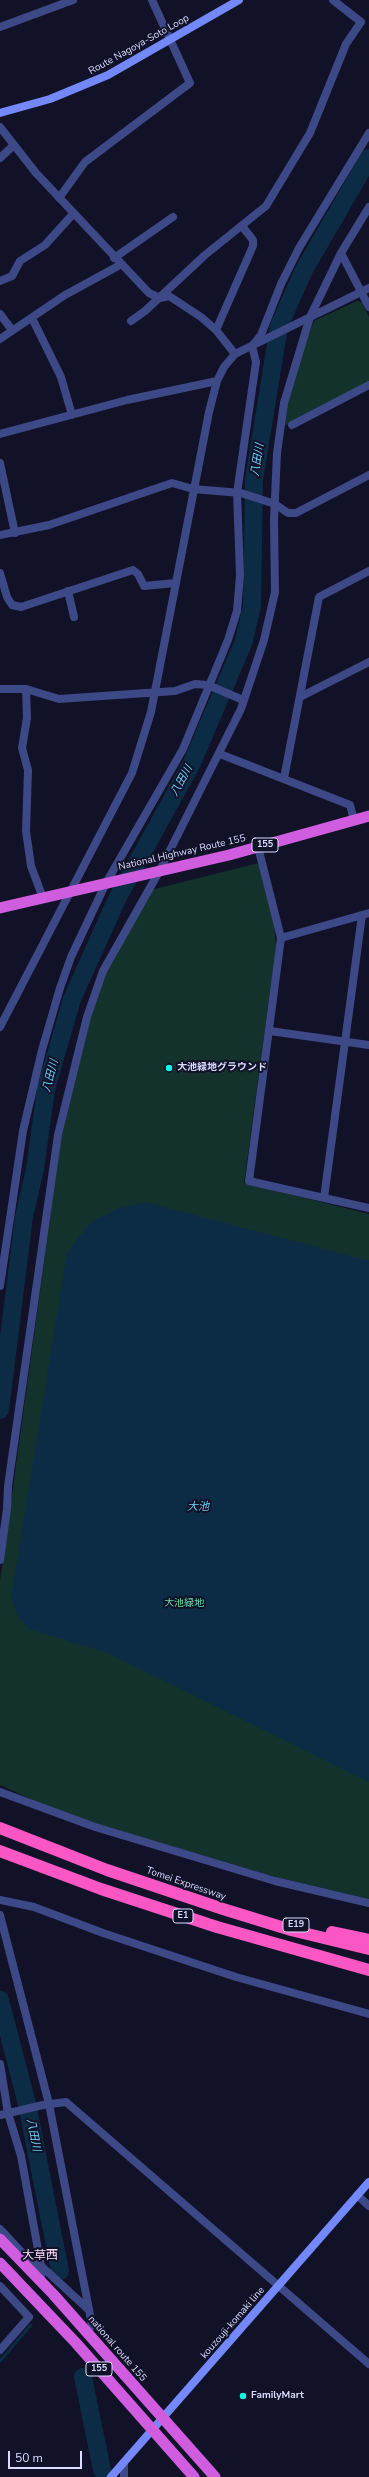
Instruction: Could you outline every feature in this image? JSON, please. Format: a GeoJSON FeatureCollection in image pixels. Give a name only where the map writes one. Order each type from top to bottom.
{"type":"FeatureCollection","features":[{"type":"Feature","properties":{"kind":"highway","name":"National Highway Route 155"},"geometry":{"type":"LineString","coordinates":[[0,908],[258,847],[369,816]]}},
{"type":"Feature","properties":{"kind":"highway","name":"Tomei Expressway"},"geometry":{"type":"LineString","coordinates":[[0,1828],[107,1870],[223,1909],[291,1930],[369,1950]]}},
{"type":"Feature","properties":{"kind":"highway","name":"E1"},"geometry":{"type":"LineString","coordinates":[[0,1851],[101,1888],[217,1927],[369,1970]]}},
{"type":"Feature","properties":{"kind":"highway","name":"E19"},"geometry":{"type":"LineString","coordinates":[[223,1909],[369,1940]]}},
{"type":"Feature","properties":{"kind":"highway","name":"national route 155"},"geometry":{"type":"LineString","coordinates":[[0,2239],[41,2273],[86,2333],[215,2477]]}},
{"type":"Feature","properties":{"kind":"highway","name":"155"},"geometry":{"type":"LineString","coordinates":[[0,2263],[51,2316],[194,2477]]}},
{"type":"Feature","properties":{"kind":"main road","name":"Route Nagoya-Soto Loop"},"geometry":{"type":"LineString","coordinates":[[0,113],[85,85],[170,40],[239,0]]}},
{"type":"Feature","properties":{"kind":"main road","name":"kouzouji-komaki line"},"geometry":{"type":"LineString","coordinates":[[111,2477],[163,2420],[369,2182]]}},
{"type":"Feature","properties":{"kind":"street"},"geometry":{"type":"LineString","coordinates":[[0,27],[73,0]]}},
{"type":"Feature","properties":{"kind":"street"},"geometry":{"type":"LineString","coordinates":[[59,198],[85,162],[190,83],[152,0]]}},
{"type":"Feature","properties":{"kind":"street"},"geometry":{"type":"LineString","coordinates":[[131,321],[160,298],[205,256],[266,206],[310,133],[346,44],[361,22],[333,0]]}},
{"type":"Feature","properties":{"kind":"street"},"geometry":{"type":"LineString","coordinates":[[0,127],[73,214],[149,293],[160,298],[169,296],[201,317],[216,330],[235,354]]}},
{"type":"Feature","properties":{"kind":"street"},"geometry":{"type":"LineString","coordinates":[[252,346],[261,335],[281,284],[299,248],[369,133]]}},
{"type":"Feature","properties":{"kind":"street"},"geometry":{"type":"LineString","coordinates":[[0,158],[14,145]]}},
{"type":"Feature","properties":{"kind":"street"},"geometry":{"type":"LineString","coordinates":[[0,1560],[7,1509],[8,1486],[58,1135],[87,1017],[103,971],[160,870],[220,754],[243,700],[264,640],[276,592],[273,503],[277,453],[284,403],[310,317],[341,253],[369,207]]}},
{"type":"Feature","properties":{"kind":"street"},"geometry":{"type":"LineString","coordinates":[[0,282],[12,276],[20,261],[45,245],[73,214]]}},
{"type":"Feature","properties":{"kind":"street"},"geometry":{"type":"LineString","coordinates":[[114,258],[173,217]]}},
{"type":"Feature","properties":{"kind":"street"},"geometry":{"type":"LineString","coordinates":[[216,330],[253,246],[253,240],[242,226]]}},
{"type":"Feature","properties":{"kind":"street"},"geometry":{"type":"LineString","coordinates":[[341,253],[369,307]]}},
{"type":"Feature","properties":{"kind":"street"},"geometry":{"type":"LineString","coordinates":[[0,339],[65,296],[120,264]]}},
{"type":"Feature","properties":{"kind":"street"},"geometry":{"type":"LineString","coordinates":[[0,1027],[132,773],[144,736],[154,693],[193,489],[217,381],[224,367],[235,354],[369,288]]}},
{"type":"Feature","properties":{"kind":"street"},"geometry":{"type":"LineString","coordinates":[[0,314],[12,330]]}},
{"type":"Feature","properties":{"kind":"street"},"geometry":{"type":"LineString","coordinates":[[32,318],[61,377],[72,415]]}},
{"type":"Feature","properties":{"kind":"street"},"geometry":{"type":"LineString","coordinates":[[0,1286],[23,1131],[42,1050],[71,957],[106,883],[183,749],[228,640],[237,611],[240,575],[239,493],[256,362],[252,346]]}},
{"type":"Feature","properties":{"kind":"street"},"geometry":{"type":"LineString","coordinates":[[0,434],[127,400],[217,381]]}},
{"type":"Feature","properties":{"kind":"street"},"geometry":{"type":"LineString","coordinates":[[292,425],[369,385]]}},
{"type":"Feature","properties":{"kind":"street"},"geometry":{"type":"LineString","coordinates":[[0,463],[15,533]]}},
{"type":"Feature","properties":{"kind":"street"},"geometry":{"type":"LineString","coordinates":[[0,534],[15,533],[50,525],[172,483],[193,489],[239,493],[273,503],[288,513],[296,513],[369,475]]}},
{"type":"Feature","properties":{"kind":"street"},"geometry":{"type":"LineString","coordinates":[[0,573],[4,599],[12,605],[21,607],[133,570],[138,574],[144,586],[175,584]]}},
{"type":"Feature","properties":{"kind":"street"},"geometry":{"type":"LineString","coordinates":[[284,778],[319,597],[369,571]]}},
{"type":"Feature","properties":{"kind":"street"},"geometry":{"type":"LineString","coordinates":[[68,591],[74,617]]}},
{"type":"Feature","properties":{"kind":"street"},"geometry":{"type":"LineString","coordinates":[[300,698],[369,662]]}},
{"type":"Feature","properties":{"kind":"street"},"geometry":{"type":"LineString","coordinates":[[0,689],[26,689],[59,699],[175,691],[195,684],[210,686],[243,700]]}},
{"type":"Feature","properties":{"kind":"street"},"geometry":{"type":"LineString","coordinates":[[26,689],[27,718],[22,748],[28,770],[26,830],[31,866],[43,898]]}},
{"type":"Feature","properties":{"kind":"street"},"geometry":{"type":"LineString","coordinates":[[220,754],[350,805],[354,820]]}},
{"type":"Feature","properties":{"kind":"street"},"geometry":{"type":"LineString","coordinates":[[258,847],[281,938],[270,1031],[249,1181],[369,1208]]}},
{"type":"Feature","properties":{"kind":"street"},"geometry":{"type":"LineString","coordinates":[[281,938],[365,914],[345,1042],[324,1198]]}},
{"type":"Feature","properties":{"kind":"street"},"geometry":{"type":"LineString","coordinates":[[270,1031],[369,1045]]}},
{"type":"Feature","properties":{"kind":"street"},"geometry":{"type":"LineString","coordinates":[[0,1792],[95,1827],[275,1881],[369,1903]]}},
{"type":"Feature","properties":{"kind":"street"},"geometry":{"type":"LineString","coordinates":[[0,1900],[34,1907],[103,1933],[236,1977],[369,2014]]}},
{"type":"Feature","properties":{"kind":"street"},"geometry":{"type":"LineString","coordinates":[[0,1915],[46,2104],[89,2310],[92,2325],[86,2333]]}},
{"type":"Feature","properties":{"kind":"street"},"geometry":{"type":"LineString","coordinates":[[0,2064],[6,2113],[20,2156],[41,2273]]}},
{"type":"Feature","properties":{"kind":"street"},"geometry":{"type":"LineString","coordinates":[[6,2113],[46,2104],[66,2102],[369,2364]]}},
{"type":"Feature","properties":{"kind":"street"},"geometry":{"type":"LineString","coordinates":[[357,2195],[369,2206]]}},
{"type":"Feature","properties":{"kind":"street"},"geometry":{"type":"LineString","coordinates":[[0,2229],[41,2273],[89,2310]]}},
{"type":"Feature","properties":{"kind":"street"},"geometry":{"type":"LineString","coordinates":[[0,2286],[29,2317],[0,2350]]}},
{"type":"Feature","properties":{"kind":"street"},"geometry":{"type":"LineString","coordinates":[[124,2463],[124,2477]]}},
{"type":"Feature","properties":{"kind":"green space"},"geometry":{"type":"Polygon","coordinates":[[[357,301],[362,302],[369,317],[369,383],[284,426],[286,409],[300,358],[314,321],[357,301]]]}},
{"type":"Feature","properties":{"kind":"green space","name":"大池緑地"},"geometry":{"type":"Polygon","coordinates":[[[259,863],[274,922],[276,947],[244,1183],[369,1214],[369,1899],[276,1877],[97,1824],[35,1801],[0,1785],[0,1581],[61,1140],[90,1019],[106,971],[151,890],[259,863]]]}},
{"type":"Feature","properties":{"kind":"water","name":"大池"},"geometry":{"type":"Polygon","coordinates":[[[145,1202],[369,1261],[369,1782],[108,1653],[29,1629],[17,1615],[11,1598],[67,1252],[91,1222],[117,1209],[145,1202]]]}},
{"type":"Feature","properties":{"kind":"waterway","name":"八田川"},"geometry":{"type":"LineString","coordinates":[[0,1410],[24,1217],[35,1169],[46,1089],[72,999],[117,899],[192,763],[244,641],[252,606],[254,480],[279,326],[304,270],[369,158]]}},
{"type":"Feature","properties":{"kind":"waterway","name":"八田川"},"geometry":{"type":"LineString","coordinates":[[0,2000],[27,2104],[60,2271]]}},
{"type":"Feature","properties":{"kind":"waterway"},"geometry":{"type":"LineString","coordinates":[[0,2361],[31,2325]]}},
{"type":"Feature","properties":{"kind":"waterway","name":"八田川"},"geometry":{"type":"LineString","coordinates":[[83,2377],[102,2470]]}},
{"type":"Feature","properties":{"kind":"place","name":"大池緑地グラウンド"},"geometry":{"type":"Point","coordinates":[169,1068]}},
{"type":"Feature","properties":{"kind":"place","name":"FamilyMart"},"geometry":{"type":"Point","coordinates":[243,2396]}},
{"type":"Feature","properties":{"kind":"district","name":"大草西"},"geometry":{"type":"Point","coordinates":[40,2256]}}]}
